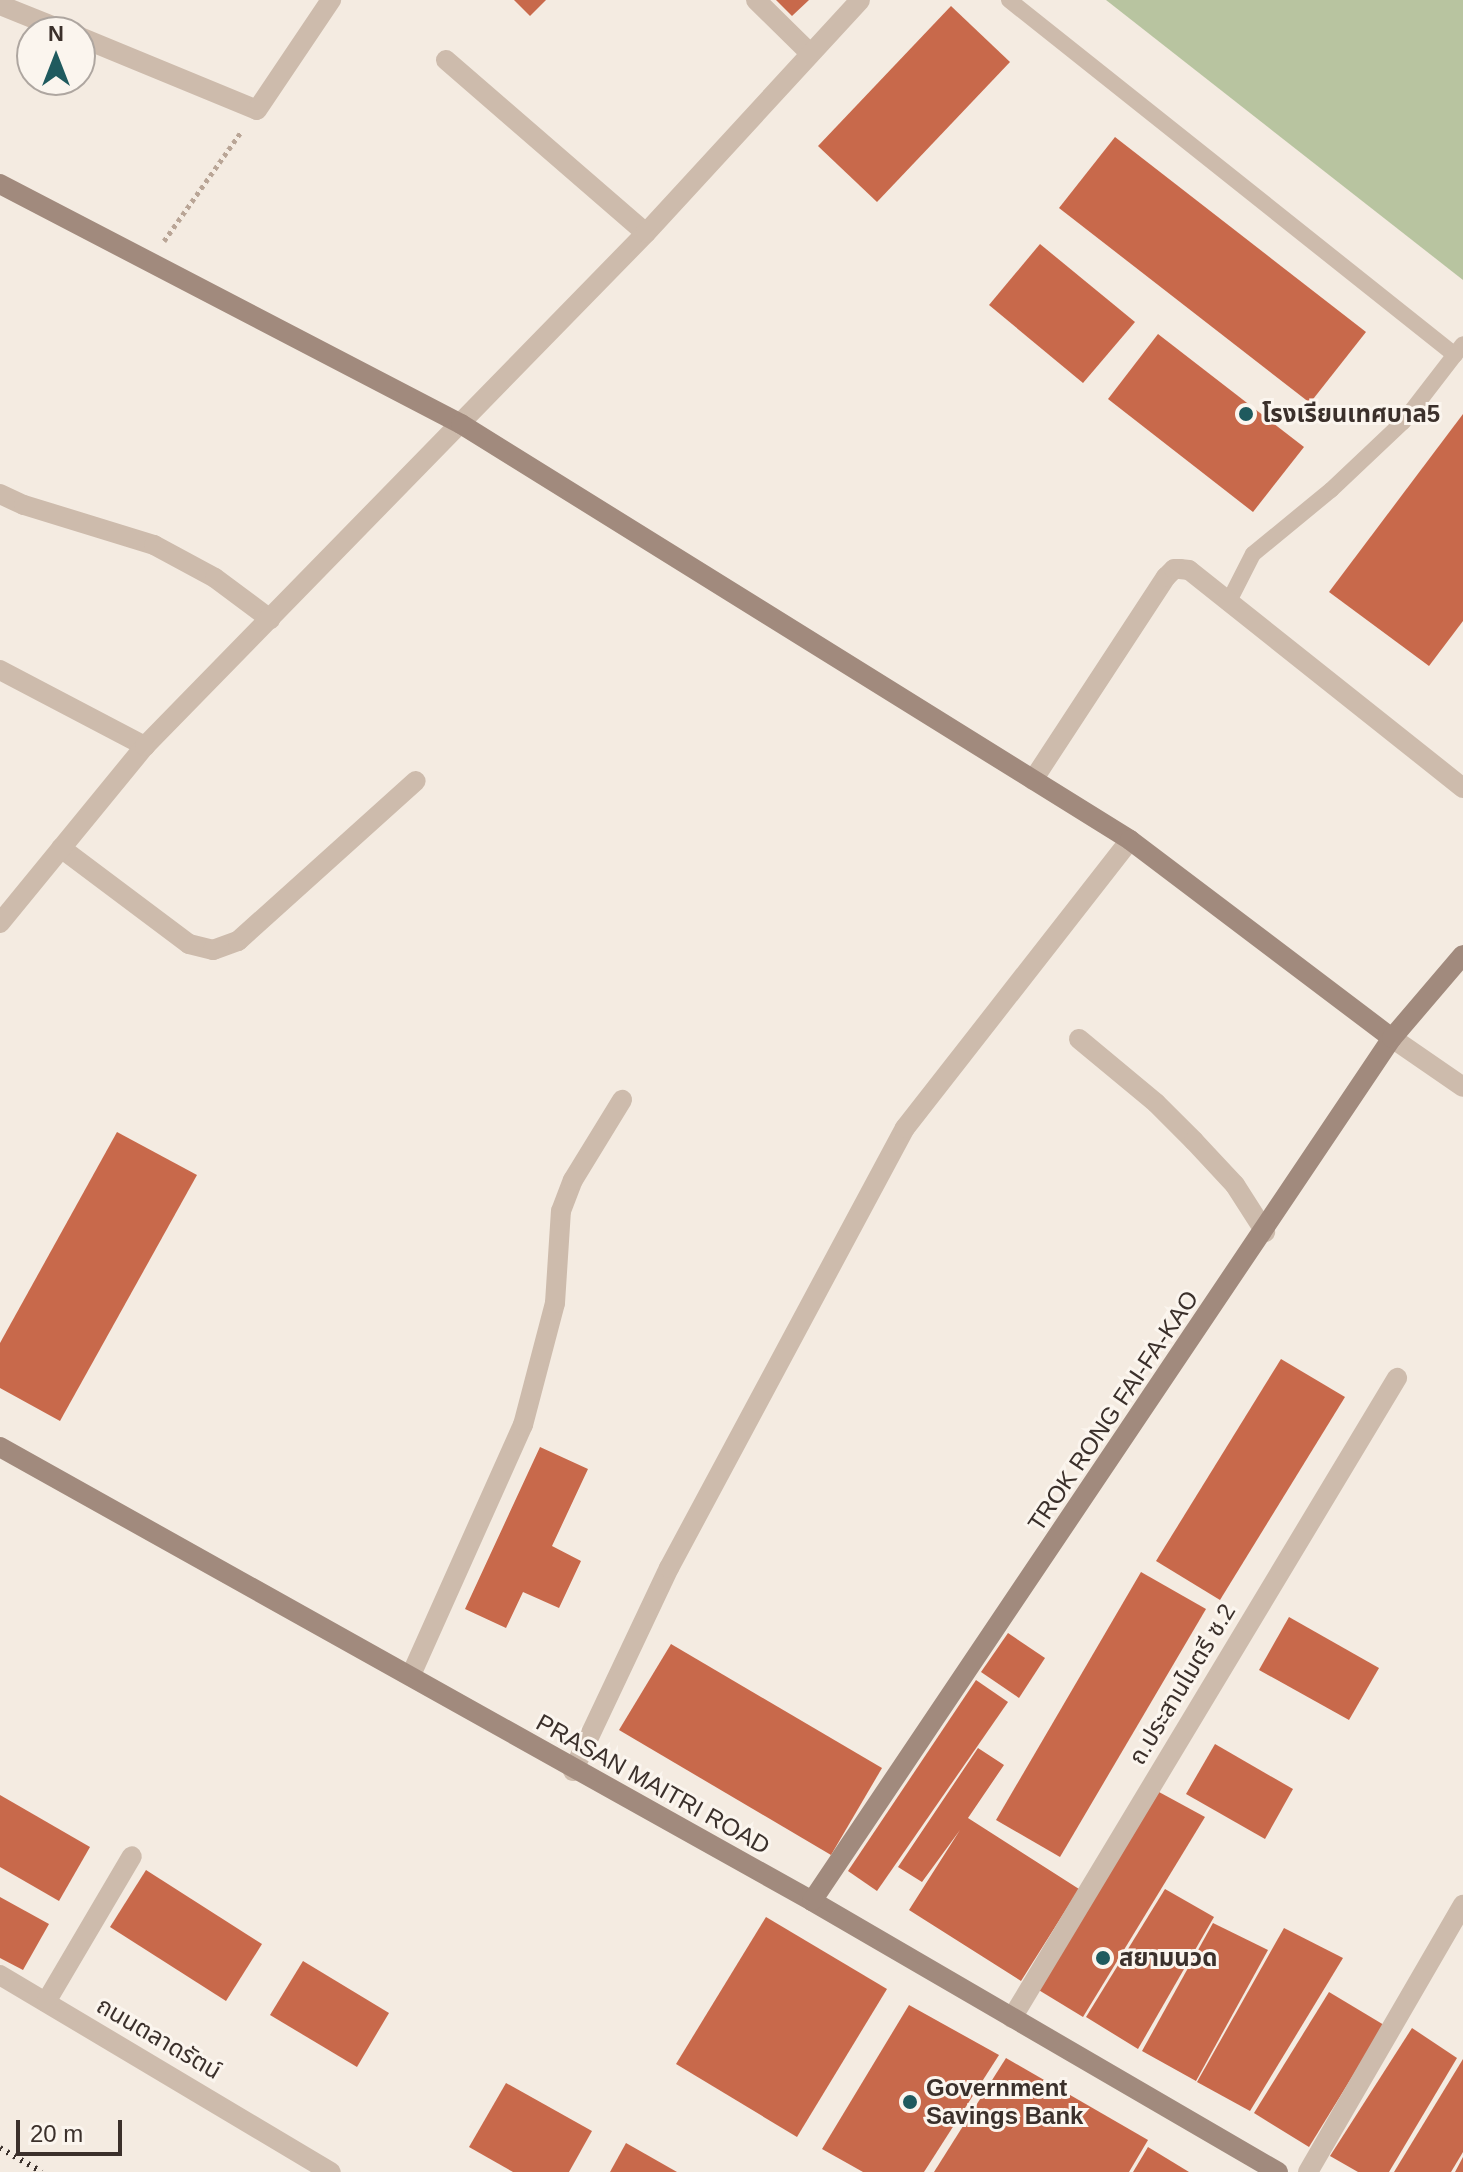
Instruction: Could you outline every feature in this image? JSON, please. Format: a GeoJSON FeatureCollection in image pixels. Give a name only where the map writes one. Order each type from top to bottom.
{"type":"FeatureCollection","features":[{"type":"Feature","properties":{"kind":"street"},"geometry":{"type":"LineString","coordinates":[[96,44],[257,110],[331,0]]}},
{"type":"Feature","properties":{"kind":"street"},"geometry":{"type":"LineString","coordinates":[[756,0],[810,53]]}},
{"type":"Feature","properties":{"kind":"street"},"geometry":{"type":"LineString","coordinates":[[1,920],[145,746],[646,233],[860,0]]}},
{"type":"Feature","properties":{"kind":"street"},"geometry":{"type":"LineString","coordinates":[[0,5],[27,16]]}},
{"type":"Feature","properties":{"kind":"street"},"geometry":{"type":"LineString","coordinates":[[446,60],[646,233]]}},
{"type":"Feature","properties":{"kind":"street"},"geometry":{"type":"LineString","coordinates":[[0,184],[461,424],[1130,840],[1392,1038],[1463,1087]]}},
{"type":"Feature","properties":{"kind":"street"},"geometry":{"type":"LineString","coordinates":[[0,494],[24,505],[154,545],[215,578],[270,619]]}},
{"type":"Feature","properties":{"kind":"street"},"geometry":{"type":"LineString","coordinates":[[1033,780],[1174,569],[1189,570],[1463,788]]}},
{"type":"Feature","properties":{"kind":"street"},"geometry":{"type":"LineString","coordinates":[[0,670],[145,746]]}},
{"type":"Feature","properties":{"kind":"street"},"geometry":{"type":"LineString","coordinates":[[61,848],[189,944],[213,950],[238,941],[416,781]]}},
{"type":"Feature","properties":{"kind":"street"},"geometry":{"type":"LineString","coordinates":[[573,1771],[669,1568],[905,1128],[1130,840]]}},
{"type":"Feature","properties":{"kind":"street","name":"TROK RONG FAI-FA-KAO"},"geometry":{"type":"LineString","coordinates":[[812,1901],[1265,1232],[1392,1038],[1463,955]]}},
{"type":"Feature","properties":{"kind":"street"},"geometry":{"type":"LineString","coordinates":[[1079,1039],[1156,1103],[1194,1141],[1235,1185],[1265,1232]]}},
{"type":"Feature","properties":{"kind":"street"},"geometry":{"type":"LineString","coordinates":[[411,1675],[523,1425],[555,1303],[561,1211],[573,1180],[622,1100]]}},
{"type":"Feature","properties":{"kind":"street","name":"ถ.ประสานไมตรี ซ.2"},"geometry":{"type":"LineString","coordinates":[[1012,2018],[1397,1378]]}},
{"type":"Feature","properties":{"kind":"street","name":"PRASAN MAITRI ROAD"},"geometry":{"type":"LineString","coordinates":[[0,1447],[411,1675],[573,1771],[812,1901],[1278,2172]]}},
{"type":"Feature","properties":{"kind":"street"},"geometry":{"type":"LineString","coordinates":[[46,2002],[132,1856]]}},
{"type":"Feature","properties":{"kind":"street"},"geometry":{"type":"LineString","coordinates":[[1308,2172],[1463,1905]]}},
{"type":"Feature","properties":{"kind":"street","name":"ถนนตลาดรัตน์"},"geometry":{"type":"LineString","coordinates":[[0,1975],[331,2172]]}},
{"type":"Feature","properties":{"kind":"lane"},"geometry":{"type":"LineString","coordinates":[[1009,0],[1459,350],[1403,422],[1331,490],[1253,554],[1228,603]]}},
{"type":"Feature","properties":{"kind":"path"},"geometry":{"type":"LineString","coordinates":[[149,262],[257,110]]}},
{"type":"Feature","properties":{"kind":"green space"},"geometry":{"type":"Polygon","coordinates":[[[1106,0],[1463,0],[1463,280],[1106,0]]]}},
{"type":"Feature","properties":{"kind":"building"},"geometry":{"type":"Polygon","coordinates":[[[514,0],[546,0],[530,16],[514,0]]]}},
{"type":"Feature","properties":{"kind":"building"},"geometry":{"type":"Polygon","coordinates":[[[776,0],[809,0],[792,16],[776,0]]]}},
{"type":"Feature","properties":{"kind":"building"},"geometry":{"type":"Polygon","coordinates":[[[951,6],[1010,62],[877,202],[818,146],[951,6]]]}},
{"type":"Feature","properties":{"kind":"building"},"geometry":{"type":"Polygon","coordinates":[[[1115,137],[1366,332],[1310,403],[1059,208],[1115,137]]]}},
{"type":"Feature","properties":{"kind":"building"},"geometry":{"type":"Polygon","coordinates":[[[1040,244],[1135,322],[1083,383],[989,305],[1040,244]]]}},
{"type":"Feature","properties":{"kind":"building"},"geometry":{"type":"Polygon","coordinates":[[[1158,334],[1304,447],[1253,512],[1108,399],[1158,334]]]}},
{"type":"Feature","properties":{"kind":"building"},"geometry":{"type":"Polygon","coordinates":[[[1463,414],[1463,621],[1429,666],[1329,592],[1463,414]]]}},
{"type":"Feature","properties":{"kind":"building"},"geometry":{"type":"Polygon","coordinates":[[[117,1132],[197,1175],[60,1421],[0,1388],[0,1343],[117,1132]]]}},
{"type":"Feature","properties":{"kind":"building"},"geometry":{"type":"Polygon","coordinates":[[[1281,1359],[1345,1397],[1220,1600],[1156,1561],[1281,1359]]]}},
{"type":"Feature","properties":{"kind":"building"},"geometry":{"type":"Polygon","coordinates":[[[540,1447],[588,1469],[552,1546],[581,1561],[559,1608],[523,1592],[506,1628],[465,1609],[540,1447]]]}},
{"type":"Feature","properties":{"kind":"building"},"geometry":{"type":"Polygon","coordinates":[[[1141,1572],[1206,1609],[1060,1857],[996,1820],[1141,1572]]]}},
{"type":"Feature","properties":{"kind":"building"},"geometry":{"type":"Polygon","coordinates":[[[1289,1617],[1379,1668],[1349,1720],[1259,1670],[1289,1617]]]}},
{"type":"Feature","properties":{"kind":"building"},"geometry":{"type":"Polygon","coordinates":[[[1008,1633],[1045,1658],[1019,1698],[981,1672],[1008,1633]]]}},
{"type":"Feature","properties":{"kind":"building"},"geometry":{"type":"Polygon","coordinates":[[[671,1644],[882,1768],[831,1855],[619,1730],[671,1644]]]}},
{"type":"Feature","properties":{"kind":"building"},"geometry":{"type":"Polygon","coordinates":[[[976,1680],[1008,1702],[877,1891],[848,1871],[976,1680]]]}},
{"type":"Feature","properties":{"kind":"building"},"geometry":{"type":"Polygon","coordinates":[[[1215,1744],[1293,1789],[1265,1839],[1186,1794],[1215,1744]]]}},
{"type":"Feature","properties":{"kind":"building"},"geometry":{"type":"Polygon","coordinates":[[[978,1748],[1004,1765],[968,1818],[1079,1889],[1021,1981],[909,1910],[960,1830],[922,1882],[898,1867],[978,1748]]]}},
{"type":"Feature","properties":{"kind":"building"},"geometry":{"type":"Polygon","coordinates":[[[1159,1792],[1205,1817],[1083,2017],[1037,1989],[1159,1792]]]}},
{"type":"Feature","properties":{"kind":"building"},"geometry":{"type":"Polygon","coordinates":[[[0,1795],[90,1847],[59,1901],[0,1867],[0,1795]]]}},
{"type":"Feature","properties":{"kind":"building"},"geometry":{"type":"Polygon","coordinates":[[[146,1870],[262,1944],[226,2001],[110,1927],[146,1870]]]}},
{"type":"Feature","properties":{"kind":"building"},"geometry":{"type":"Polygon","coordinates":[[[1165,1889],[1214,1917],[1138,2049],[1086,2017],[1165,1889]]]}},
{"type":"Feature","properties":{"kind":"building"},"geometry":{"type":"Polygon","coordinates":[[[0,1897],[49,1924],[23,1970],[0,1958],[0,1897]]]}},
{"type":"Feature","properties":{"kind":"building"},"geometry":{"type":"Polygon","coordinates":[[[766,1917],[887,1989],[797,2137],[676,2064],[766,1917]]]}},
{"type":"Feature","properties":{"kind":"building"},"geometry":{"type":"Polygon","coordinates":[[[1213,1923],[1268,1950],[1196,2081],[1142,2051],[1213,1923]]]}},
{"type":"Feature","properties":{"kind":"building"},"geometry":{"type":"Polygon","coordinates":[[[1284,1928],[1343,1958],[1250,2111],[1197,2082],[1284,1928]]]}},
{"type":"Feature","properties":{"kind":"building"},"geometry":{"type":"Polygon","coordinates":[[[303,1961],[389,2013],[357,2067],[270,2015],[303,1961]]]}},
{"type":"Feature","properties":{"kind":"building"},"geometry":{"type":"Polygon","coordinates":[[[1329,1992],[1384,2025],[1309,2147],[1254,2113],[1329,1992]]]}},
{"type":"Feature","properties":{"kind":"building","name":"Government Savings Bank"},"geometry":{"type":"Polygon","coordinates":[[[909,2005],[999,2055],[924,2172],[863,2172],[822,2149],[909,2005]]]}},
{"type":"Feature","properties":{"kind":"building"},"geometry":{"type":"Polygon","coordinates":[[[1412,2028],[1457,2058],[1389,2172],[1358,2172],[1330,2156],[1412,2028]]]}},
{"type":"Feature","properties":{"kind":"building"},"geometry":{"type":"Polygon","coordinates":[[[1006,2058],[1148,2140],[1129,2172],[934,2172],[1006,2058]]]}},
{"type":"Feature","properties":{"kind":"building"},"geometry":{"type":"Polygon","coordinates":[[[1463,2059],[1463,2152],[1451,2172],[1394,2172],[1463,2059]]]}},
{"type":"Feature","properties":{"kind":"building"},"geometry":{"type":"Polygon","coordinates":[[[506,2083],[592,2131],[569,2172],[513,2172],[469,2147],[506,2083]]]}},
{"type":"Feature","properties":{"kind":"building"},"geometry":{"type":"Polygon","coordinates":[[[626,2143],[677,2172],[610,2172],[626,2143]]]}},
{"type":"Feature","properties":{"kind":"building"},"geometry":{"type":"Polygon","coordinates":[[[1148,2147],[1189,2172],[1133,2172],[1148,2147]]]}},
{"type":"Feature","properties":{"kind":"building"},"geometry":{"type":"Polygon","coordinates":[[[1463,2157],[1463,2172],[1455,2172],[1463,2157]]]}},
{"type":"Feature","properties":{"kind":"railway"},"geometry":{"type":"LineString","coordinates":[[0,2148],[42,2172]]}},
{"type":"Feature","properties":{"kind":"place","name":"โรงเรียนเทศบาล5"},"geometry":{"type":"Point","coordinates":[1246,414]}},
{"type":"Feature","properties":{"kind":"place","name":"สยามนวด"},"geometry":{"type":"Point","coordinates":[1103,1958]}},
{"type":"Feature","properties":{"kind":"place","name":"Government Savings Bank"},"geometry":{"type":"Point","coordinates":[910,2102]}}]}
